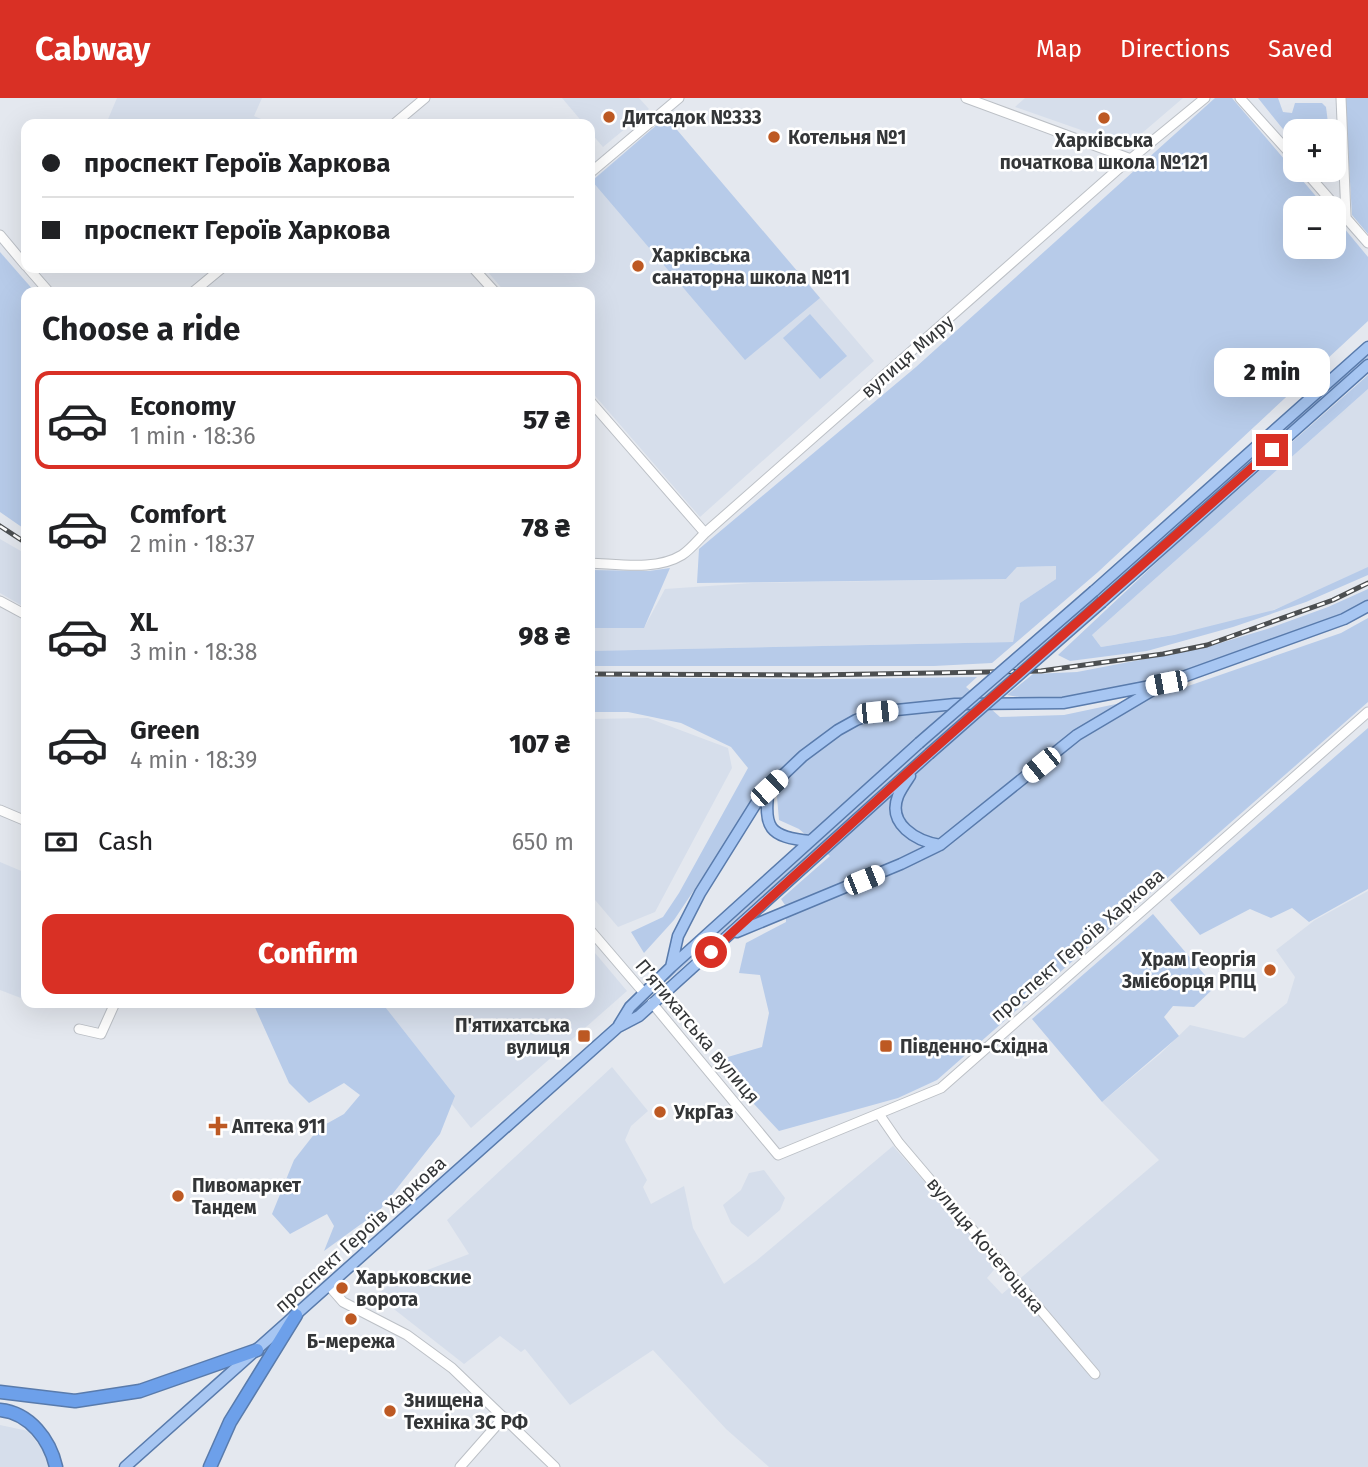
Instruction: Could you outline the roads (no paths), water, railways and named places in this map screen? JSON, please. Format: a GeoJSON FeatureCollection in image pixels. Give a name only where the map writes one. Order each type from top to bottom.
{"type":"FeatureCollection","features":[{"type":"Feature","properties":{"kind":"highway"},"geometry":{"type":"LineString","coordinates":[[210,1467],[230,1422],[296,1315]]}},
{"type":"Feature","properties":{"kind":"highway"},"geometry":{"type":"LineString","coordinates":[[0,1392],[75,1401],[141,1391],[257,1350]]}},
{"type":"Feature","properties":{"kind":"highway"},"geometry":{"type":"LineString","coordinates":[[0,1410],[34,1426],[52,1448],[56,1467]]}},
{"type":"Feature","properties":{"kind":"main road","name":"проспект Героїв Харкова"},"geometry":{"type":"LineString","coordinates":[[618,1027],[644,993],[810,841],[1368,348]]}},
{"type":"Feature","properties":{"kind":"main road","name":"проспект Героїв Харкова"},"geometry":{"type":"LineString","coordinates":[[125,1467],[618,1027],[639,1016],[917,764],[1368,365]]}},
{"type":"Feature","properties":{"kind":"main road"},"geometry":{"type":"LineString","coordinates":[[671,967],[678,936],[700,893],[760,797],[803,756],[856,720],[877,712],[955,704],[1063,703],[1166,683],[1344,619],[1368,606]]}},
{"type":"Feature","properties":{"kind":"main road"},"geometry":{"type":"LineString","coordinates":[[731,934],[901,864],[940,845],[1077,735],[1166,683]]}},
{"type":"Feature","properties":{"kind":"main road"},"geometry":{"type":"LineString","coordinates":[[917,764],[896,803],[901,825],[914,837],[940,845]]}},
{"type":"Feature","properties":{"kind":"main road"},"geometry":{"type":"LineString","coordinates":[[769,788],[765,812],[771,827],[781,836],[810,841]]}},
{"type":"Feature","properties":{"kind":"main road","name":"П’ятихатська вулиця"},"geometry":{"type":"LineString","coordinates":[[644,993],[652,1003]]}},
{"type":"Feature","properties":{"kind":"street"},"geometry":{"type":"LineString","coordinates":[[400,119],[425,98]]}},
{"type":"Feature","properties":{"kind":"street"},"geometry":{"type":"LineString","coordinates":[[595,169],[679,98]]}},
{"type":"Feature","properties":{"kind":"street"},"geometry":{"type":"LineString","coordinates":[[966,98],[1131,159]]}},
{"type":"Feature","properties":{"kind":"street","name":"вулиця Миру"},"geometry":{"type":"LineString","coordinates":[[595,563],[648,564],[666,562],[683,555],[1131,159],[1205,98]]}},
{"type":"Feature","properties":{"kind":"street"},"geometry":{"type":"LineString","coordinates":[[1240,98],[1283,146]]}},
{"type":"Feature","properties":{"kind":"street"},"geometry":{"type":"LineString","coordinates":[[1341,98],[1345,196]]}},
{"type":"Feature","properties":{"kind":"street"},"geometry":{"type":"LineString","coordinates":[[1315,182],[1328,196]]}},
{"type":"Feature","properties":{"kind":"street"},"geometry":{"type":"LineString","coordinates":[[1346,216],[1368,243]]}},
{"type":"Feature","properties":{"kind":"street"},"geometry":{"type":"LineString","coordinates":[[0,235],[21,260]]}},
{"type":"Feature","properties":{"kind":"street"},"geometry":{"type":"LineString","coordinates":[[32,273],[45,287]]}},
{"type":"Feature","properties":{"kind":"street"},"geometry":{"type":"LineString","coordinates":[[199,287],[216,273]]}},
{"type":"Feature","properties":{"kind":"street"},"geometry":{"type":"LineString","coordinates":[[478,273],[490,287]]}},
{"type":"Feature","properties":{"kind":"street"},"geometry":{"type":"LineString","coordinates":[[595,407],[705,533]]}},
{"type":"Feature","properties":{"kind":"street"},"geometry":{"type":"LineString","coordinates":[[0,601],[21,612]]}},
{"type":"Feature","properties":{"kind":"street","name":"проспект Героїв Харкова"},"geometry":{"type":"LineString","coordinates":[[778,1155],[941,1088],[1368,712]]}},
{"type":"Feature","properties":{"kind":"street"},"geometry":{"type":"LineString","coordinates":[[0,810],[21,819]]}},
{"type":"Feature","properties":{"kind":"street","name":"П’ятихатська вулиця"},"geometry":{"type":"LineString","coordinates":[[595,936],[644,993]]}},
{"type":"Feature","properties":{"kind":"street","name":"П’ятихатська вулиця"},"geometry":{"type":"LineString","coordinates":[[652,1003],[778,1155]]}},
{"type":"Feature","properties":{"kind":"street"},"geometry":{"type":"LineString","coordinates":[[79,1029],[101,1034],[113,1008]]}},
{"type":"Feature","properties":{"kind":"street","name":"вулиця Кочетоцька"},"geometry":{"type":"LineString","coordinates":[[879,1114],[899,1143],[1095,1374]]}},
{"type":"Feature","properties":{"kind":"street"},"geometry":{"type":"LineString","coordinates":[[329,1286],[343,1302],[407,1335],[452,1368],[555,1467]]}},
{"type":"Feature","properties":{"kind":"street"},"geometry":{"type":"LineString","coordinates":[[460,1467],[504,1417]]}},
{"type":"Feature","properties":{"kind":"railway"},"geometry":{"type":"LineString","coordinates":[[0,526],[21,540]]}},
{"type":"Feature","properties":{"kind":"railway"},"geometry":{"type":"LineString","coordinates":[[595,674],[814,675],[1041,671],[1207,645],[1333,600],[1368,583]]}},
{"type":"Feature","properties":{"kind":"place","name":"Дитсадок №333"},"geometry":{"type":"Point","coordinates":[609,117]}},
{"type":"Feature","properties":{"kind":"place","name":"Харківська початкова школа №121"},"geometry":{"type":"Point","coordinates":[1104,118]}},
{"type":"Feature","properties":{"kind":"place","name":"Котельня №1"},"geometry":{"type":"Point","coordinates":[774,137]}},
{"type":"Feature","properties":{"kind":"place","name":"Харківська санаторна школа №11"},"geometry":{"type":"Point","coordinates":[638,266]}},
{"type":"Feature","properties":{"kind":"place","name":"Храм Георгія Змієборця РПЦ"},"geometry":{"type":"Point","coordinates":[1270,970]}},
{"type":"Feature","properties":{"kind":"place","name":"П'ятихатська вулиця"},"geometry":{"type":"Point","coordinates":[584,1036]}},
{"type":"Feature","properties":{"kind":"place","name":"Південно-Східна"},"geometry":{"type":"Point","coordinates":[886,1046]}},
{"type":"Feature","properties":{"kind":"place","name":"УкрГаз"},"geometry":{"type":"Point","coordinates":[660,1112]}},
{"type":"Feature","properties":{"kind":"place","name":"Аптека 911"},"geometry":{"type":"Point","coordinates":[218,1126]}},
{"type":"Feature","properties":{"kind":"place","name":"Пивомаркет Тандем"},"geometry":{"type":"Point","coordinates":[178,1196]}},
{"type":"Feature","properties":{"kind":"place","name":"Харьковские ворота"},"geometry":{"type":"Point","coordinates":[342,1288]}},
{"type":"Feature","properties":{"kind":"place","name":"Б-мережа"},"geometry":{"type":"Point","coordinates":[351,1319]}},
{"type":"Feature","properties":{"kind":"place","name":"Знищена Техніка ЗС РФ"},"geometry":{"type":"Point","coordinates":[390,1411]}}]}
